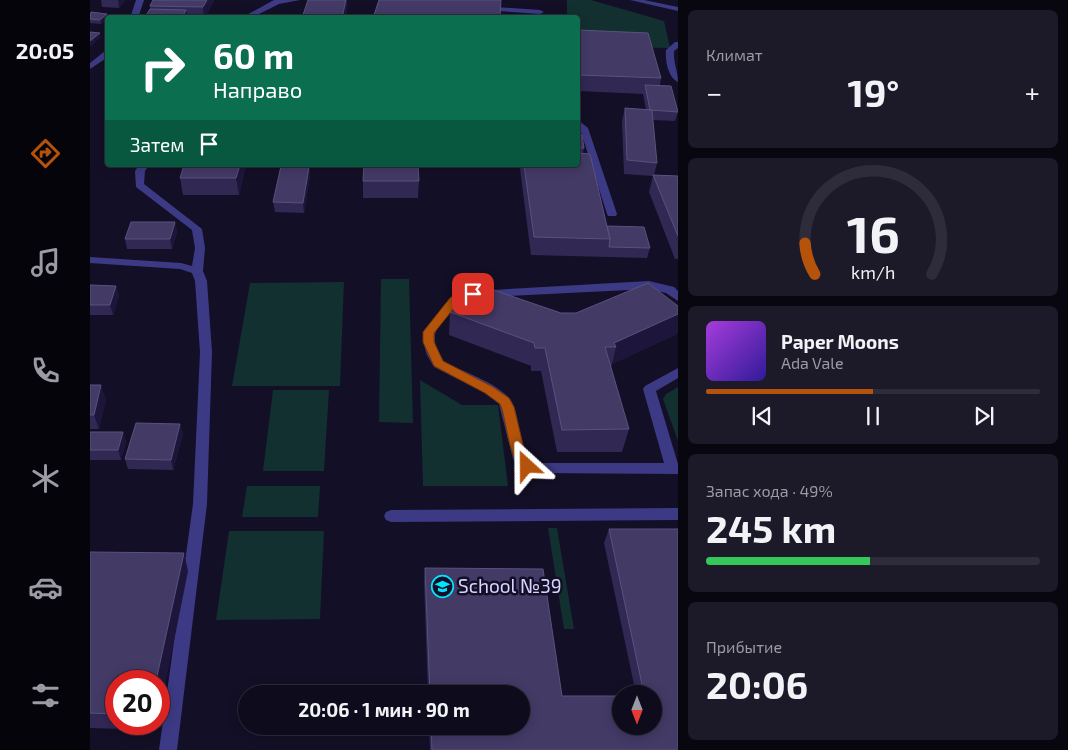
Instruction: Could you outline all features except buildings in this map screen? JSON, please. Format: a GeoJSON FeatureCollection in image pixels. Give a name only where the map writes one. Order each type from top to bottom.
{"type":"FeatureCollection","features":[{"type":"Feature","properties":{"kind":"street"},"geometry":{"type":"LineString","coordinates":[[135,15],[140,0]]}},
{"type":"Feature","properties":{"kind":"street"},"geometry":{"type":"LineString","coordinates":[[250,15],[277,2],[296,0]]}},
{"type":"Feature","properties":{"kind":"street"},"geometry":{"type":"LineString","coordinates":[[634,0],[678,9]]}},
{"type":"Feature","properties":{"kind":"street"},"geometry":{"type":"LineString","coordinates":[[481,7],[541,12]]}},
{"type":"Feature","properties":{"kind":"street"},"geometry":{"type":"LineString","coordinates":[[678,44],[670,50],[669,61],[678,80]]}},
{"type":"Feature","properties":{"kind":"street"},"geometry":{"type":"LineString","coordinates":[[90,67],[105,55]]}},
{"type":"Feature","properties":{"kind":"street"},"geometry":{"type":"LineString","coordinates":[[580,125],[584,128],[612,214]]}},
{"type":"Feature","properties":{"kind":"street"},"geometry":{"type":"LineString","coordinates":[[143,167],[140,171],[139,185],[150,196],[178,213],[197,229],[200,248],[197,271],[201,281],[206,352],[200,504],[168,750]]}},
{"type":"Feature","properties":{"kind":"street"},"geometry":{"type":"LineString","coordinates":[[90,260],[181,266],[197,271]]}},
{"type":"Feature","properties":{"kind":"street"},"geometry":{"type":"LineString","coordinates":[[678,297],[670,290],[649,285],[462,295],[454,301],[429,332],[429,342],[438,364],[489,390],[504,401],[508,407],[520,458],[527,466],[534,468],[675,469],[649,389],[678,372]]}},
{"type":"Feature","properties":{"kind":"street"},"geometry":{"type":"LineString","coordinates":[[391,516],[678,514]]}},
{"type":"Feature","properties":{"kind":"green space"},"geometry":{"type":"Polygon","coordinates":[[[567,0],[591,0],[664,21],[670,48],[580,46],[580,15],[567,15],[567,0]]]}},
{"type":"Feature","properties":{"kind":"green space"},"geometry":{"type":"Polygon","coordinates":[[[381,279],[409,279],[413,423],[379,422],[381,279]]]}},
{"type":"Feature","properties":{"kind":"green space"},"geometry":{"type":"Polygon","coordinates":[[[344,282],[340,386],[232,386],[250,283],[344,282]]]}},
{"type":"Feature","properties":{"kind":"green space"},"geometry":{"type":"Polygon","coordinates":[[[420,380],[462,405],[498,405],[508,486],[423,486],[420,380]]]}},
{"type":"Feature","properties":{"kind":"green space"},"geometry":{"type":"Polygon","coordinates":[[[678,387],[678,441],[663,399],[666,394],[678,387]]]}},
{"type":"Feature","properties":{"kind":"green space"},"geometry":{"type":"Polygon","coordinates":[[[273,390],[329,390],[324,471],[263,471],[273,390]]]}},
{"type":"Feature","properties":{"kind":"green space"},"geometry":{"type":"Polygon","coordinates":[[[247,486],[320,486],[318,517],[242,517],[247,486]]]}},
{"type":"Feature","properties":{"kind":"green space"},"geometry":{"type":"Polygon","coordinates":[[[548,528],[557,528],[574,629],[564,629],[548,528]]]}},
{"type":"Feature","properties":{"kind":"green space"},"geometry":{"type":"Polygon","coordinates":[[[229,531],[324,531],[320,619],[216,620],[229,531]]]}},
{"type":"Feature","properties":{"kind":"place","name":"School №39"},"geometry":{"type":"Point","coordinates":[442,586]}},
{"type":"Feature","properties":{"kind":"route"},"geometry":{"type":"LineString","coordinates":[[473,294],[462,295],[454,301],[429,332],[429,342],[433,355],[438,364],[489,390],[504,401],[508,407],[520,458],[527,466]]}}]}
